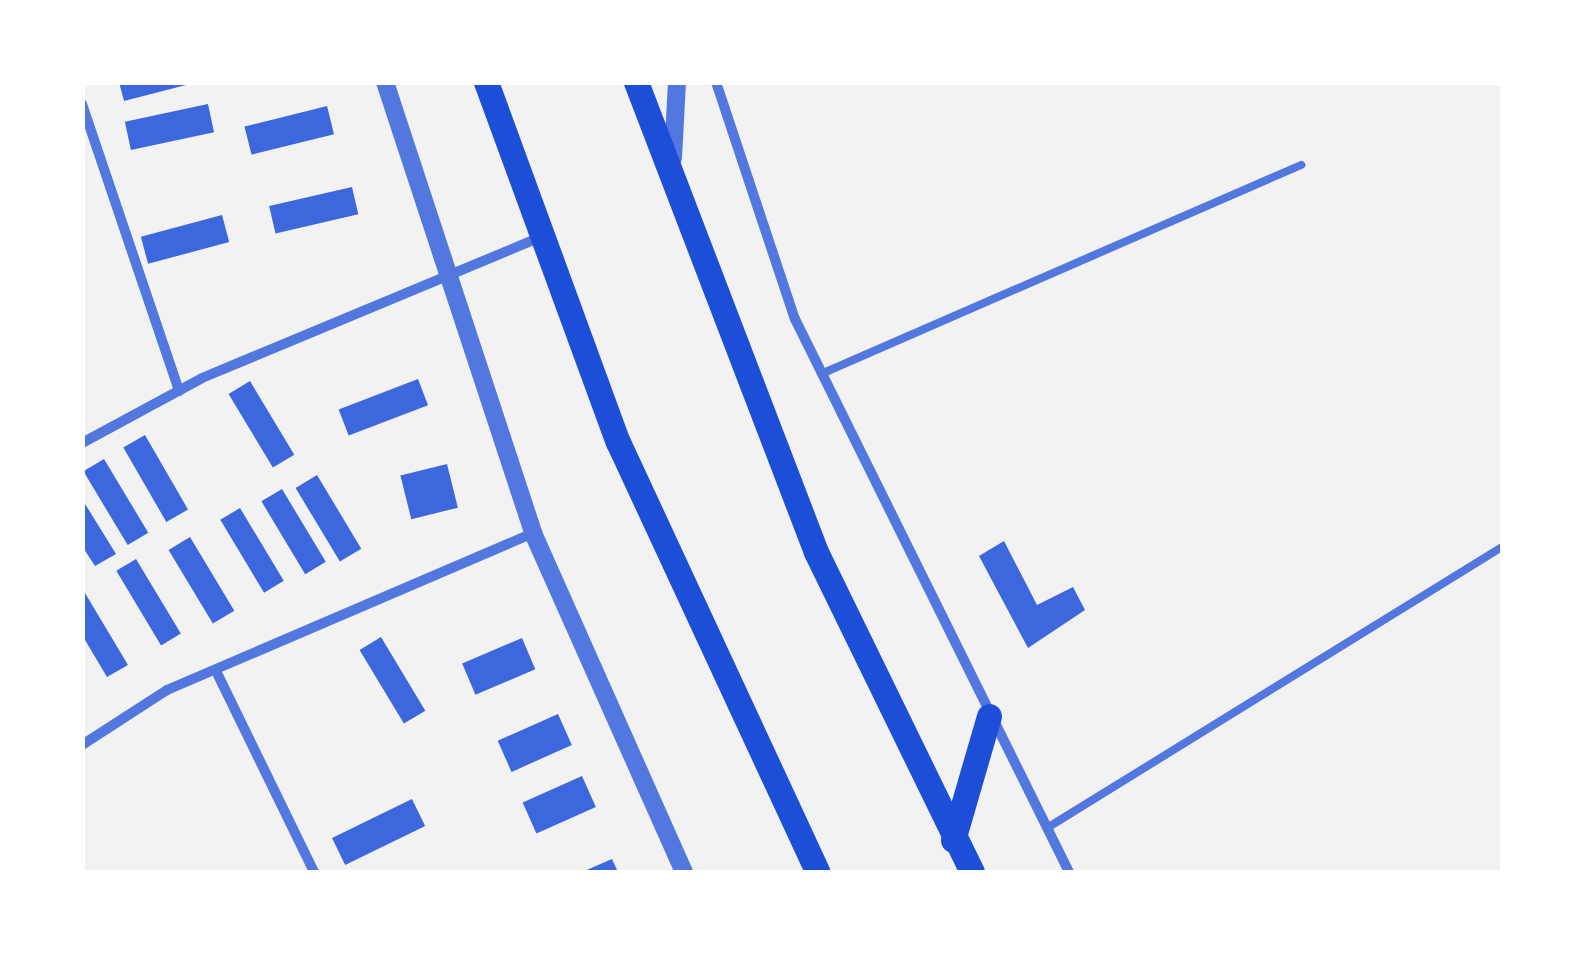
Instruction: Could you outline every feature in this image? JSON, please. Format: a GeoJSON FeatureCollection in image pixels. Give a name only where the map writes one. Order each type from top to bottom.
{"type":"FeatureCollection","features":[{"type":"Feature","properties":{"kind":"main road"},"geometry":{"type":"LineString","coordinates":[[486,82],[542,237],[704,643],[818,872]]}},
{"type":"Feature","properties":{"kind":"main road"},"geometry":{"type":"LineString","coordinates":[[636,82],[816,552],[953,840],[972,872]]}},
{"type":"Feature","properties":{"kind":"main road"},"geometry":{"type":"LineString","coordinates":[[953,840],[989,716]]}},
{"type":"Feature","properties":{"kind":"street"},"geometry":{"type":"LineString","coordinates":[[386,82],[445,275],[533,533],[684,872]]}},
{"type":"Feature","properties":{"kind":"street"},"geometry":{"type":"LineString","coordinates":[[677,82],[669,141],[700,255]]}},
{"type":"Feature","properties":{"kind":"street"},"geometry":{"type":"LineString","coordinates":[[716,82],[821,374],[1069,872]]}},
{"type":"Feature","properties":{"kind":"street"},"geometry":{"type":"LineString","coordinates":[[82,104],[86,129],[179,391]]}},
{"type":"Feature","properties":{"kind":"street"},"geometry":{"type":"LineString","coordinates":[[82,444],[179,391],[542,237]]}},
{"type":"Feature","properties":{"kind":"street"},"geometry":{"type":"LineString","coordinates":[[82,746],[168,690],[218,675],[533,533]]}},
{"type":"Feature","properties":{"kind":"street"},"geometry":{"type":"LineString","coordinates":[[218,675],[314,872]]}},
{"type":"Feature","properties":{"kind":"lane"},"geometry":{"type":"LineString","coordinates":[[821,374],[1301,165]]}},
{"type":"Feature","properties":{"kind":"lane"},"geometry":{"type":"LineString","coordinates":[[1047,828],[1502,547]]}},
{"type":"Feature","properties":{"kind":"building"},"geometry":{"type":"Polygon","coordinates":[[[119,82],[190,82],[190,84],[124,101],[119,82]]]}},
{"type":"Feature","properties":{"kind":"building"},"geometry":{"type":"Polygon","coordinates":[[[208,104],[214,132],[131,150],[125,122],[208,104]]]}},
{"type":"Feature","properties":{"kind":"building"},"geometry":{"type":"Polygon","coordinates":[[[327,106],[334,134],[252,155],[245,127],[327,106]]]}},
{"type":"Feature","properties":{"kind":"building"},"geometry":{"type":"Polygon","coordinates":[[[352,187],[358,214],[275,233],[269,206],[352,187]]]}},
{"type":"Feature","properties":{"kind":"building"},"geometry":{"type":"Polygon","coordinates":[[[222,215],[229,242],[148,264],[141,237],[222,215]]]}},
{"type":"Feature","properties":{"kind":"building"},"geometry":{"type":"Polygon","coordinates":[[[418,379],[428,405],[349,436],[339,409],[418,379]]]}},
{"type":"Feature","properties":{"kind":"building"},"geometry":{"type":"Polygon","coordinates":[[[250,381],[294,455],[273,468],[229,394],[250,381]]]}},
{"type":"Feature","properties":{"kind":"building"},"geometry":{"type":"Polygon","coordinates":[[[145,435],[188,509],[166,522],[123,448],[145,435]]]}},
{"type":"Feature","properties":{"kind":"building"},"geometry":{"type":"Polygon","coordinates":[[[104,459],[148,533],[128,545],[83,471],[104,459]]]}},
{"type":"Feature","properties":{"kind":"building"},"geometry":{"type":"Polygon","coordinates":[[[447,464],[458,508],[411,519],[400,476],[447,464]]]}},
{"type":"Feature","properties":{"kind":"building"},"geometry":{"type":"Polygon","coordinates":[[[317,475],[361,549],[340,562],[296,488],[317,475]]]}},
{"type":"Feature","properties":{"kind":"building"},"geometry":{"type":"Polygon","coordinates":[[[282,489],[326,562],[305,574],[261,501],[282,489]]]}},
{"type":"Feature","properties":{"kind":"building"},"geometry":{"type":"Polygon","coordinates":[[[82,499],[116,554],[95,566],[82,546],[82,499]]]}},
{"type":"Feature","properties":{"kind":"building"},"geometry":{"type":"Polygon","coordinates":[[[240,508],[284,581],[264,593],[220,520],[240,508]]]}},
{"type":"Feature","properties":{"kind":"building"},"geometry":{"type":"Polygon","coordinates":[[[190,537],[234,611],[213,624],[169,550],[190,537]]]}},
{"type":"Feature","properties":{"kind":"building"},"geometry":{"type":"Polygon","coordinates":[[[1004,541],[1037,605],[1073,587],[1085,610],[1028,648],[979,556],[1004,541]]]}},
{"type":"Feature","properties":{"kind":"building"},"geometry":{"type":"Polygon","coordinates":[[[136,559],[181,634],[161,645],[116,571],[136,559]]]}},
{"type":"Feature","properties":{"kind":"building"},"geometry":{"type":"Polygon","coordinates":[[[82,588],[128,665],[107,677],[82,635],[82,588]]]}},
{"type":"Feature","properties":{"kind":"building"},"geometry":{"type":"Polygon","coordinates":[[[381,637],[425,711],[404,724],[360,650],[381,637]]]}},
{"type":"Feature","properties":{"kind":"building"},"geometry":{"type":"Polygon","coordinates":[[[522,638],[535,669],[475,695],[462,663],[522,638]]]}},
{"type":"Feature","properties":{"kind":"building"},"geometry":{"type":"Polygon","coordinates":[[[558,714],[572,745],[512,772],[498,741],[558,714]]]}},
{"type":"Feature","properties":{"kind":"building"},"geometry":{"type":"Polygon","coordinates":[[[582,776],[596,807],[536,833],[523,802],[582,776]]]}},
{"type":"Feature","properties":{"kind":"building"},"geometry":{"type":"Polygon","coordinates":[[[412,799],[425,826],[345,865],[332,838],[412,799]]]}},
{"type":"Feature","properties":{"kind":"building"},"geometry":{"type":"Polygon","coordinates":[[[612,859],[618,872],[582,872],[612,859]]]}}]}
